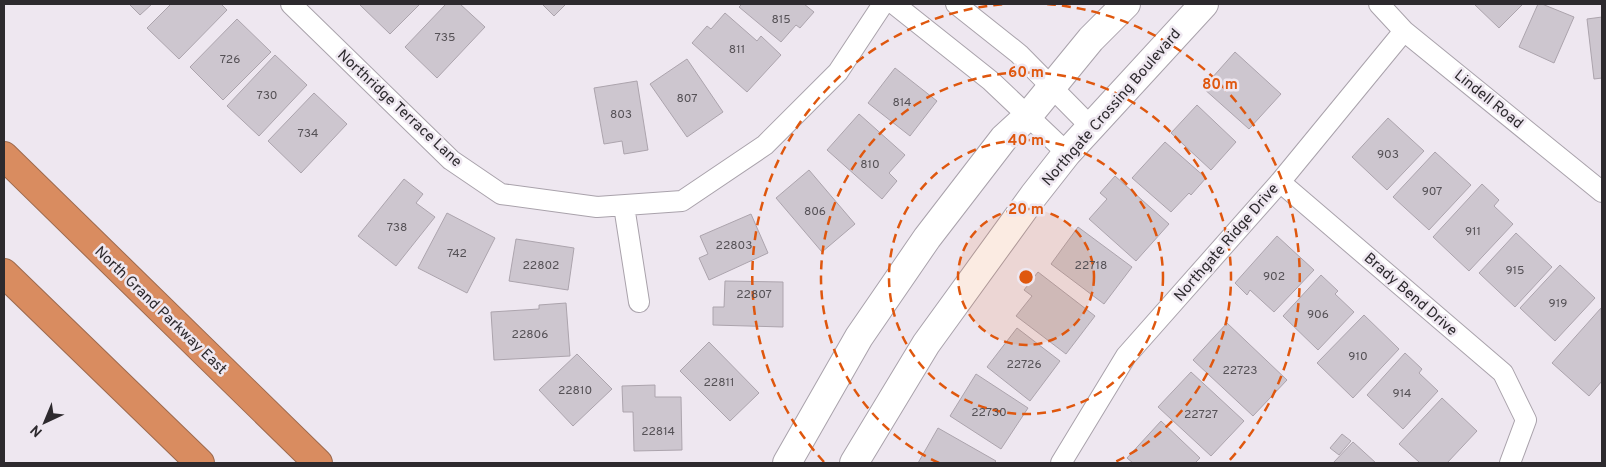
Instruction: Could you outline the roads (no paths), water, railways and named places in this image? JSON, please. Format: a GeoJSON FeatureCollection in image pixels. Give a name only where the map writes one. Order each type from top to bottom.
{"type":"FeatureCollection","features":[{"type":"Feature","properties":{"kind":"highway","name":"North Grand Parkway East"},"geometry":{"type":"LineString","coordinates":[[4,156],[318,463]]}},
{"type":"Feature","properties":{"kind":"highway"},"geometry":{"type":"LineString","coordinates":[[4,273],[200,463]]}},
{"type":"Feature","properties":{"kind":"main road"},"geometry":{"type":"LineString","coordinates":[[788,463],[859,337],[921,246],[1004,138],[1028,116],[1091,39],[1126,4]]}},
{"type":"Feature","properties":{"kind":"main road","name":"Northgate Crossing Boulevard"},"geometry":{"type":"LineString","coordinates":[[854,463],[926,344],[1011,226],[1067,153],[1204,4]]}},
{"type":"Feature","properties":{"kind":"street","name":"Northridge Terrace Lane"},"geometry":{"type":"LineString","coordinates":[[291,4],[451,160],[501,194],[597,207],[682,201],[766,145],[838,72],[883,4]]}},
{"type":"Feature","properties":{"kind":"street"},"geometry":{"type":"LineString","coordinates":[[894,4],[991,81],[1067,153]]}},
{"type":"Feature","properties":{"kind":"street"},"geometry":{"type":"LineString","coordinates":[[956,4],[1019,54],[1091,127]]}},
{"type":"Feature","properties":{"kind":"street","name":"Lindell Road"},"geometry":{"type":"LineString","coordinates":[[1379,4],[1404,30],[1602,192]]}},
{"type":"Feature","properties":{"kind":"street","name":"Northgate Ridge Drive"},"geometry":{"type":"LineString","coordinates":[[1061,463],[1126,356],[1280,182],[1404,30]]}},
{"type":"Feature","properties":{"kind":"street","name":"Brady Bend Drive"},"geometry":{"type":"LineString","coordinates":[[1280,182],[1503,373],[1526,420],[1510,463]]}},
{"type":"Feature","properties":{"kind":"street"},"geometry":{"type":"LineString","coordinates":[[624,206],[640,302]]}}]}
